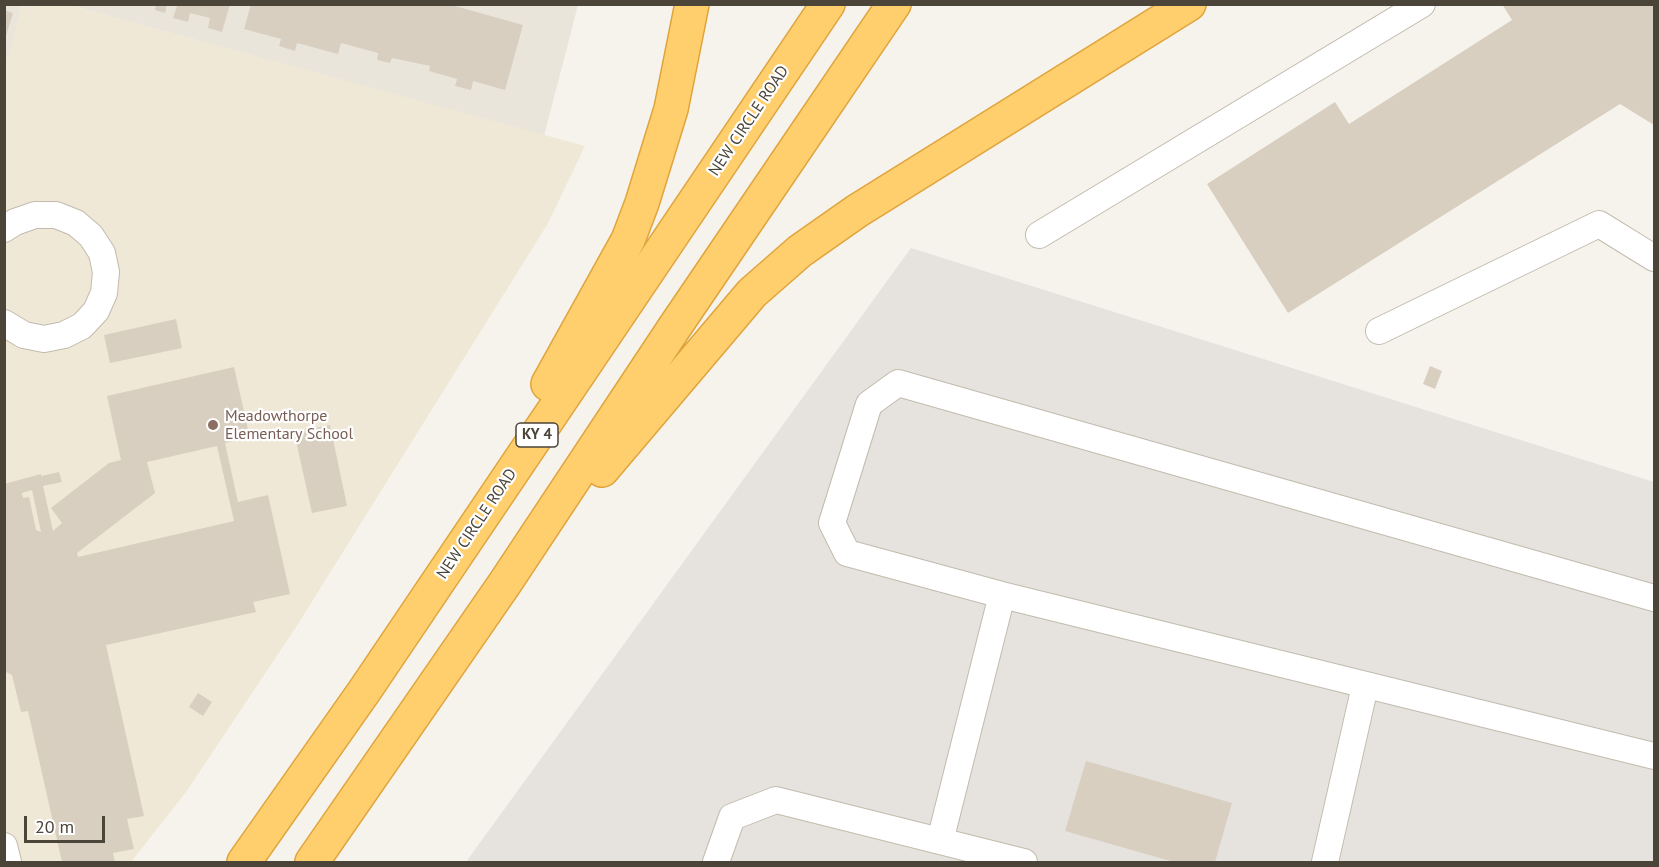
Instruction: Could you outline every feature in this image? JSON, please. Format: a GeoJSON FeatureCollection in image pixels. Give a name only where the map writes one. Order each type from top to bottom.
{"type":"FeatureCollection","features":[{"type":"Feature","properties":{"kind":"highway"},"geometry":{"type":"LineString","coordinates":[[447,568],[628,240],[671,109],[692,4]]}},
{"type":"Feature","properties":{"kind":"highway","name":"NEW CIRCLE ROAD"},"geometry":{"type":"LineString","coordinates":[[244,862],[365,690],[828,4]]}},
{"type":"Feature","properties":{"kind":"highway"},"geometry":{"type":"LineString","coordinates":[[312,862],[505,583],[674,328],[894,4]]}},
{"type":"Feature","properties":{"kind":"highway"},"geometry":{"type":"LineString","coordinates":[[505,583],[752,293],[800,251],[857,211],[1189,4]]}},
{"type":"Feature","properties":{"kind":"lane"},"geometry":{"type":"LineString","coordinates":[[1039,235],[1422,4]]}},
{"type":"Feature","properties":{"kind":"lane"},"geometry":{"type":"LineString","coordinates":[[4,230],[15,222],[35,215],[56,215],[75,223],[91,236],[102,253],[106,272],[104,293],[96,311],[82,326],[64,335],[44,339],[24,335],[4,323]]}},
{"type":"Feature","properties":{"kind":"lane"},"geometry":{"type":"LineString","coordinates":[[1379,331],[1599,224],[1654,258]]}},
{"type":"Feature","properties":{"kind":"lane"},"geometry":{"type":"LineString","coordinates":[[1654,598],[898,382],[869,404],[832,523],[847,553],[1002,595],[1654,756]]}},
{"type":"Feature","properties":{"kind":"lane"},"geometry":{"type":"LineString","coordinates":[[940,841],[1002,595]]}},
{"type":"Feature","properties":{"kind":"lane"},"geometry":{"type":"LineString","coordinates":[[1325,862],[1365,686]]}},
{"type":"Feature","properties":{"kind":"lane"},"geometry":{"type":"LineString","coordinates":[[716,862],[732,817],[776,800],[1024,862]]}},
{"type":"Feature","properties":{"kind":"lane"},"geometry":{"type":"LineString","coordinates":[[4,846],[8,862]]}},
{"type":"Feature","properties":{"kind":"shaded area"},"geometry":{"type":"Polygon","coordinates":[[[5,5],[22,5],[5,72],[5,5]]]}},
{"type":"Feature","properties":{"kind":"shaded area","name":"Meadowthorpe Elementary School"},"geometry":{"type":"Polygon","coordinates":[[[22,5],[69,5],[585,146],[547,225],[298,624],[186,792],[131,862],[5,862],[4,72],[22,5]]]}},
{"type":"Feature","properties":{"kind":"shaded area"},"geometry":{"type":"Polygon","coordinates":[[[69,5],[578,5],[544,136],[69,5]]]}},
{"type":"Feature","properties":{"kind":"shaded area"},"geometry":{"type":"Polygon","coordinates":[[[911,248],[1654,482],[1654,862],[466,862],[911,248]]]}},
{"type":"Feature","properties":{"kind":"building"},"geometry":{"type":"Polygon","coordinates":[[[156,4],[167,4],[165,13],[155,10],[156,4]]]}},
{"type":"Feature","properties":{"kind":"building"},"geometry":{"type":"Polygon","coordinates":[[[173,4],[230,4],[222,32],[208,28],[210,18],[190,13],[188,22],[173,18],[177,6],[173,4]]]}},
{"type":"Feature","properties":{"kind":"building"},"geometry":{"type":"Polygon","coordinates":[[[251,4],[448,4],[523,25],[505,90],[473,81],[471,90],[455,86],[457,79],[429,71],[430,66],[392,58],[390,63],[377,60],[378,53],[341,43],[338,54],[297,43],[295,51],[279,46],[281,39],[244,29],[251,4]]]}},
{"type":"Feature","properties":{"kind":"building"},"geometry":{"type":"Polygon","coordinates":[[[1502,4],[1654,4],[1654,125],[1620,104],[1288,313],[1207,184],[1335,102],[1349,124],[1512,20],[1502,4]]]}},
{"type":"Feature","properties":{"kind":"building"},"geometry":{"type":"Polygon","coordinates":[[[4,10],[13,13],[5,39],[4,39],[4,10]]]}},
{"type":"Feature","properties":{"kind":"building"},"geometry":{"type":"Polygon","coordinates":[[[176,319],[182,348],[110,363],[104,335],[176,319]]]}},
{"type":"Feature","properties":{"kind":"building"},"geometry":{"type":"Polygon","coordinates":[[[1430,366],[1442,371],[1435,389],[1423,384],[1430,366]]]}},
{"type":"Feature","properties":{"kind":"building"},"geometry":{"type":"Polygon","coordinates":[[[234,367],[250,438],[225,443],[238,502],[268,495],[290,594],[253,602],[256,612],[106,645],[144,816],[127,819],[134,849],[113,853],[115,862],[62,862],[28,711],[21,712],[12,675],[4,671],[4,484],[41,474],[41,476],[59,472],[62,482],[43,486],[53,531],[62,523],[51,508],[109,463],[121,460],[107,396],[234,367]],[[217,446],[147,462],[155,493],[77,553],[78,557],[234,521],[217,446]],[[32,490],[22,493],[23,498],[29,497],[36,530],[41,532],[32,490]]]}},
{"type":"Feature","properties":{"kind":"building"},"geometry":{"type":"Polygon","coordinates":[[[330,425],[347,506],[312,513],[294,432],[330,425]]]}},
{"type":"Feature","properties":{"kind":"building"},"geometry":{"type":"Polygon","coordinates":[[[198,693],[212,702],[203,716],[189,707],[198,693]]]}},
{"type":"Feature","properties":{"kind":"building"},"geometry":{"type":"Polygon","coordinates":[[[1086,761],[1232,803],[1215,862],[1174,862],[1065,831],[1086,761]]]}},
{"type":"Feature","properties":{"kind":"place","name":"Meadowthorpe Elementary School"},"geometry":{"type":"Point","coordinates":[213,425]}}]}
